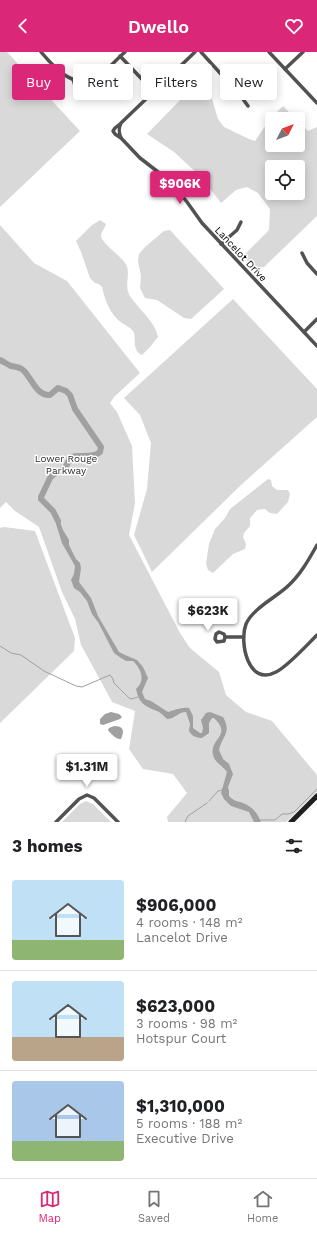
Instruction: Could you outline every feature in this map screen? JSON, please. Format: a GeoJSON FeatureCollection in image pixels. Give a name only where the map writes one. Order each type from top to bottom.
{"type":"FeatureCollection","features":[{"type":"Feature","properties":{"kind":"street"},"geometry":{"type":"LineString","coordinates":[[41,52],[60,72],[73,79]]}},
{"type":"Feature","properties":{"kind":"street"},"geometry":{"type":"LineString","coordinates":[[112,64],[124,52]]}},
{"type":"Feature","properties":{"kind":"street"},"geometry":{"type":"LineString","coordinates":[[183,64],[195,52]]}},
{"type":"Feature","properties":{"kind":"street"},"geometry":{"type":"LineString","coordinates":[[201,52],[248,106]]}},
{"type":"Feature","properties":{"kind":"street"},"geometry":{"type":"LineString","coordinates":[[269,52],[317,104]]}},
{"type":"Feature","properties":{"kind":"street"},"geometry":{"type":"LineString","coordinates":[[285,69],[303,52]]}},
{"type":"Feature","properties":{"kind":"street"},"geometry":{"type":"LineString","coordinates":[[120,56],[141,78]]}},
{"type":"Feature","properties":{"kind":"street"},"geometry":{"type":"LineString","coordinates":[[122,123],[146,100]]}},
{"type":"Feature","properties":{"kind":"street","name":"Lancelot Drive"},"geometry":{"type":"LineString","coordinates":[[121,138],[119,130],[122,123]]}},
{"type":"Feature","properties":{"kind":"street","name":"Lancelot Drive"},"geometry":{"type":"LineString","coordinates":[[122,123],[113,130],[115,134],[121,138],[140,158],[175,187],[202,223],[317,346]]}},
{"type":"Feature","properties":{"kind":"street"},"geometry":{"type":"LineString","coordinates":[[221,244],[237,230],[241,222]]}},
{"type":"Feature","properties":{"kind":"street"},"geometry":{"type":"LineString","coordinates":[[302,253],[307,263],[317,274]]}},
{"type":"Feature","properties":{"kind":"street"},"geometry":{"type":"LineString","coordinates":[[304,332],[317,319]]}},
{"type":"Feature","properties":{"kind":"street"},"geometry":{"type":"LineString","coordinates":[[317,545],[305,566],[293,581],[270,601],[256,610],[250,617],[246,624],[243,636],[245,654],[253,669],[264,675],[278,672],[317,635]]}},
{"type":"Feature","properties":{"kind":"street"},"geometry":{"type":"LineString","coordinates":[[225,637],[243,636]]}},
{"type":"Feature","properties":{"kind":"street"},"geometry":{"type":"LineString","coordinates":[[56,822],[79,799],[87,796],[94,798],[118,822]]}},
{"type":"Feature","properties":{"kind":"street"},"geometry":{"type":"LineString","coordinates":[[291,822],[317,796]]}},
{"type":"Feature","properties":{"kind":"green space"},"geometry":{"type":"Polygon","coordinates":[[[0,52],[7,52],[18,64],[12,64],[12,100],[51,100],[80,131],[0,207],[0,52]]]}},
{"type":"Feature","properties":{"kind":"green space"},"geometry":{"type":"Polygon","coordinates":[[[212,99],[218,119],[224,127],[255,141],[265,127],[265,152],[305,152],[305,128],[308,131],[317,127],[317,216],[264,267],[257,268],[249,263],[243,256],[269,230],[270,209],[258,193],[247,187],[236,190],[221,203],[200,176],[174,152],[147,134],[180,100],[212,99]]]}},
{"type":"Feature","properties":{"kind":"green space"},"geometry":{"type":"Polygon","coordinates":[[[283,106],[289,112],[277,112],[283,106]]]}},
{"type":"Feature","properties":{"kind":"green space"},"geometry":{"type":"Polygon","coordinates":[[[100,220],[106,224],[101,234],[102,239],[125,262],[127,266],[128,293],[154,326],[158,337],[142,355],[136,349],[134,332],[114,316],[106,302],[102,287],[90,278],[76,241],[92,225],[100,220]]]}},
{"type":"Feature","properties":{"kind":"green space","name":"Lower Rouge Parkway"},"geometry":{"type":"Polygon","coordinates":[[[0,225],[34,263],[67,281],[140,373],[114,397],[110,403],[117,412],[132,446],[135,503],[129,535],[180,633],[190,648],[219,672],[226,695],[246,712],[272,721],[317,775],[317,792],[286,822],[168,822],[167,817],[187,793],[173,774],[143,769],[129,749],[135,711],[112,702],[81,645],[75,619],[62,592],[39,527],[15,511],[6,502],[0,508],[0,225]]]}},
{"type":"Feature","properties":{"kind":"green space"},"geometry":{"type":"Polygon","coordinates":[[[170,230],[224,289],[191,319],[184,318],[157,300],[145,298],[140,288],[141,276],[138,261],[139,254],[164,231],[170,230]]]}},
{"type":"Feature","properties":{"kind":"green space"},"geometry":{"type":"Polygon","coordinates":[[[233,299],[317,389],[317,417],[241,485],[152,572],[134,535],[147,489],[151,443],[140,415],[124,398],[233,299]]]}},
{"type":"Feature","properties":{"kind":"green space"},"geometry":{"type":"Polygon","coordinates":[[[268,479],[271,480],[272,486],[277,490],[288,490],[290,494],[288,502],[277,514],[270,513],[265,509],[257,510],[250,518],[250,526],[244,533],[243,537],[246,544],[245,549],[233,554],[213,573],[208,570],[206,564],[209,544],[215,529],[225,518],[230,509],[268,479]]]}},
{"type":"Feature","properties":{"kind":"green space"},"geometry":{"type":"Polygon","coordinates":[[[4,527],[35,531],[75,638],[74,651],[0,723],[0,528],[4,527]]]}},
{"type":"Feature","properties":{"kind":"green space"},"geometry":{"type":"Polygon","coordinates":[[[86,801],[93,804],[111,822],[62,822],[80,804],[86,801]]]}},
{"type":"Feature","properties":{"kind":"shaded area"},"geometry":{"type":"Polygon","coordinates":[[[56,515],[69,540],[69,545],[76,559],[80,563],[81,568],[79,582],[91,598],[98,616],[119,652],[137,660],[143,667],[148,678],[142,692],[145,699],[151,701],[168,712],[181,708],[189,708],[193,716],[193,728],[200,733],[202,733],[203,728],[201,720],[206,713],[210,712],[223,717],[227,727],[226,734],[219,750],[223,759],[229,764],[233,774],[228,787],[229,796],[234,800],[252,808],[261,822],[254,822],[249,812],[231,806],[224,799],[221,793],[227,772],[215,760],[213,755],[214,745],[221,733],[219,724],[214,718],[212,718],[209,723],[209,733],[202,738],[198,738],[189,731],[190,724],[186,712],[167,719],[159,712],[145,706],[141,701],[136,689],[142,678],[138,667],[133,661],[126,661],[114,653],[98,622],[92,614],[87,601],[80,592],[74,588],[71,580],[74,574],[75,566],[62,543],[56,524],[56,515]]]}},
{"type":"Feature","properties":{"kind":"shaded area"},"geometry":{"type":"Polygon","coordinates":[[[111,712],[119,714],[122,717],[103,725],[100,724],[100,719],[105,714],[111,712]]]}},
{"type":"Feature","properties":{"kind":"shaded area"},"geometry":{"type":"Polygon","coordinates":[[[114,726],[122,729],[123,733],[121,739],[116,738],[108,730],[114,726]]]}},
{"type":"Feature","properties":{"kind":"waterway"},"geometry":{"type":"LineString","coordinates":[[0,360],[11,366],[22,369],[38,390],[45,395],[50,395],[58,388],[66,391],[70,395],[75,409],[101,447],[100,452],[97,454],[71,457],[65,468],[50,478],[41,499],[53,511],[58,521]]}},
{"type":"Feature","properties":{"kind":"waterway"},"geometry":{"type":"LineString","coordinates":[[0,646],[11,653],[21,655],[44,671],[76,686],[82,687],[110,675],[114,683],[129,698],[131,699],[138,697]]}},
{"type":"Feature","properties":{"kind":"waterway"},"geometry":{"type":"LineString","coordinates":[[259,820],[275,820],[282,814],[294,812],[317,789]]}},
{"type":"Feature","properties":{"kind":"waterway"},"geometry":{"type":"LineString","coordinates":[[209,801],[218,791],[222,790]]}},
{"type":"Feature","properties":{"kind":"waterway"},"geometry":{"type":"LineString","coordinates":[[185,822],[188,816],[207,803]]}}]}
